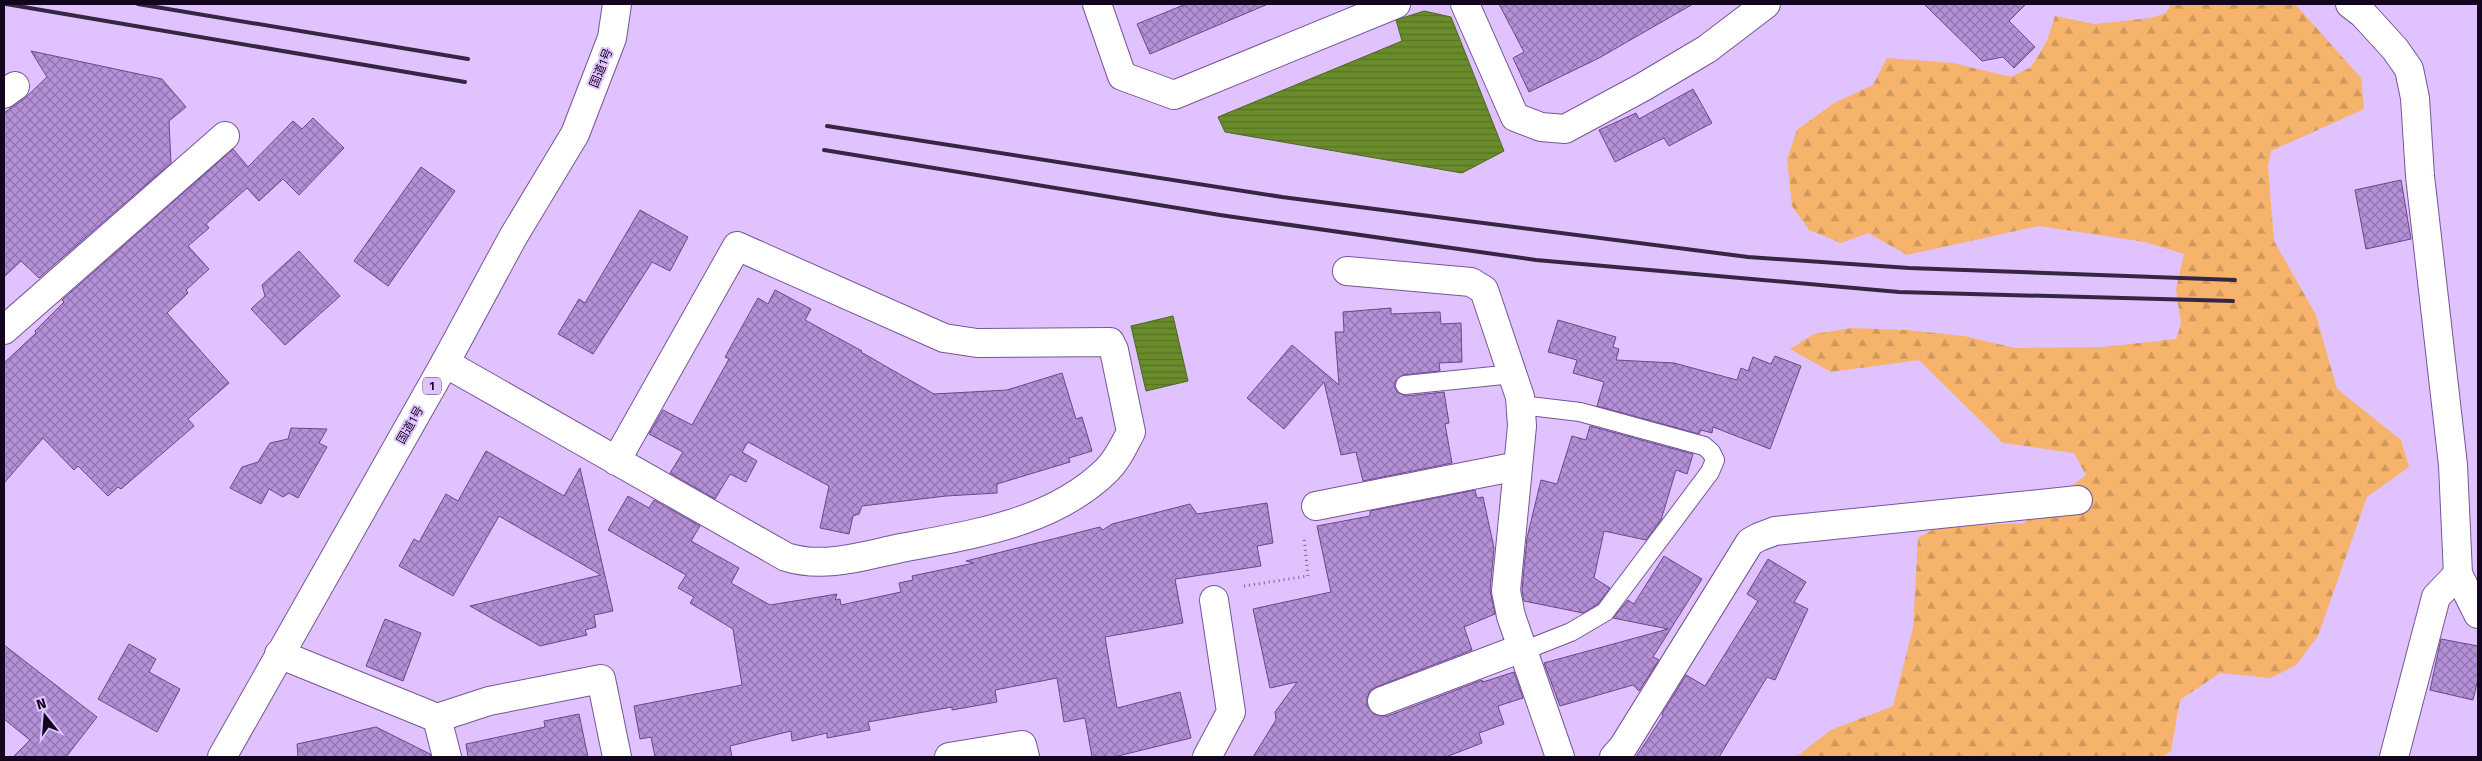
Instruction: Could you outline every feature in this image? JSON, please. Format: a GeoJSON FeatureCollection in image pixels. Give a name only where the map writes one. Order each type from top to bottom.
{"type":"FeatureCollection","features":[{"type":"Feature","properties":{"kind":"main road","name":"国道1号"},"geometry":{"type":"LineString","coordinates":[[222,757],[445,363],[513,237],[575,134],[612,38],[617,4]]}},
{"type":"Feature","properties":{"kind":"main road"},"geometry":{"type":"LineString","coordinates":[[1097,4],[1122,76],[1174,95],[1396,4]]}},
{"type":"Feature","properties":{"kind":"main road"},"geometry":{"type":"LineString","coordinates":[[1465,4],[1515,117],[1540,127],[1565,129],[1643,88],[1707,49],[1766,4]]}},
{"type":"Feature","properties":{"kind":"main road"},"geometry":{"type":"LineString","coordinates":[[2350,4],[2363,14],[2395,49],[2409,69],[2415,98],[2420,176],[2453,465],[2458,574],[2478,614]]}},
{"type":"Feature","properties":{"kind":"main road"},"geometry":{"type":"LineString","coordinates":[[4,330],[225,136]]}},
{"type":"Feature","properties":{"kind":"main road"},"geometry":{"type":"LineString","coordinates":[[445,363],[616,461],[786,557],[805,563],[835,562],[1000,528],[1032,517],[1060,503],[1107,470],[1118,457],[1131,432],[1114,350],[1110,342],[978,343],[944,338],[737,246],[616,461]]}},
{"type":"Feature","properties":{"kind":"main road"},"geometry":{"type":"LineString","coordinates":[[1347,271],[1471,282],[1484,290],[1521,405],[1522,426],[1506,591],[1511,616],[1560,757]]}},
{"type":"Feature","properties":{"kind":"main road"},"geometry":{"type":"LineString","coordinates":[[1316,506],[1518,466]]}},
{"type":"Feature","properties":{"kind":"main road"},"geometry":{"type":"LineString","coordinates":[[1614,757],[1623,747],[1750,542],[1759,536],[1775,531],[2078,500]]}},
{"type":"Feature","properties":{"kind":"main road"},"geometry":{"type":"LineString","coordinates":[[2394,757],[2436,597],[2458,574]]}},
{"type":"Feature","properties":{"kind":"main road"},"geometry":{"type":"LineString","coordinates":[[1207,757],[1231,712],[1214,600]]}},
{"type":"Feature","properties":{"kind":"main road"},"geometry":{"type":"LineString","coordinates":[[1382,701],[1522,649]]}},
{"type":"Feature","properties":{"kind":"main road"},"geometry":{"type":"LineString","coordinates":[[279,654],[437,718],[489,701],[601,679],[617,757]]}},
{"type":"Feature","properties":{"kind":"main road"},"geometry":{"type":"LineString","coordinates":[[437,718],[447,757]]}},
{"type":"Feature","properties":{"kind":"main road"},"geometry":{"type":"LineString","coordinates":[[949,757],[1022,745],[1025,757]]}},
{"type":"Feature","properties":{"kind":"lane"},"geometry":{"type":"LineString","coordinates":[[1404,385],[1512,374]]}},
{"type":"Feature","properties":{"kind":"lane"},"geometry":{"type":"LineString","coordinates":[[1521,405],[1580,412],[1704,446],[1711,452],[1715,460],[1710,472],[1605,612],[1571,632],[1522,649]]}},
{"type":"Feature","properties":{"kind":"path"},"geometry":{"type":"LineString","coordinates":[[1214,600],[1243,586],[1308,576],[1302,509],[1316,506]]}},
{"type":"Feature","properties":{"kind":"green space"},"geometry":{"type":"Polygon","coordinates":[[[2171,4],[2295,4],[2361,78],[2364,109],[2271,151],[2268,167],[2274,241],[2316,315],[2337,389],[2401,440],[2409,467],[2367,497],[2318,636],[2296,665],[2271,678],[2220,673],[2180,700],[2171,751],[2162,757],[1796,757],[1831,730],[1893,706],[1913,628],[1918,538],[1938,527],[2024,523],[2086,475],[2074,453],[2003,443],[1919,360],[1831,372],[1790,349],[1814,334],[1852,328],[1906,330],[1964,336],[2015,348],[2103,347],[2176,339],[2181,324],[2176,289],[2184,254],[2145,242],[2039,226],[1907,255],[1868,233],[1841,243],[1809,230],[1792,206],[1787,159],[1797,130],[1834,103],[1873,85],[1887,58],[1953,63],[2011,77],[2031,67],[2047,41],[2055,16],[2094,24],[2151,18],[2166,13],[2171,4]]]}},
{"type":"Feature","properties":{"kind":"shaded area"},"geometry":{"type":"Polygon","coordinates":[[[1424,11],[1451,17],[1504,151],[1462,173],[1225,132],[1218,117],[1402,41],[1396,20],[1424,11]]]}},
{"type":"Feature","properties":{"kind":"shaded area"},"geometry":{"type":"Polygon","coordinates":[[[1173,316],[1188,381],[1146,391],[1131,326],[1173,316]]]}},
{"type":"Feature","properties":{"kind":"building"},"geometry":{"type":"Polygon","coordinates":[[[1186,4],[1268,4],[1150,54],[1137,24],[1186,4]]]}},
{"type":"Feature","properties":{"kind":"building"},"geometry":{"type":"Polygon","coordinates":[[[1499,4],[1693,4],[1599,58],[1529,92],[1513,58],[1524,52],[1499,4]]]}},
{"type":"Feature","properties":{"kind":"building"},"geometry":{"type":"Polygon","coordinates":[[[1924,4],[2026,4],[2009,21],[2035,47],[2014,68],[2003,57],[1982,61],[1924,4]]]}},
{"type":"Feature","properties":{"kind":"building"},"geometry":{"type":"Polygon","coordinates":[[[31,51],[162,79],[186,107],[169,121],[171,163],[39,278],[21,261],[4,277],[4,113],[24,99],[47,77],[31,51]]]}},
{"type":"Feature","properties":{"kind":"building"},"geometry":{"type":"Polygon","coordinates":[[[1693,89],[1712,123],[1669,146],[1664,138],[1615,162],[1599,130],[1636,113],[1639,119],[1693,89]]]}},
{"type":"Feature","properties":{"kind":"building"},"geometry":{"type":"Polygon","coordinates":[[[313,118],[344,148],[299,195],[283,179],[259,201],[247,188],[206,224],[209,228],[188,246],[209,269],[186,290],[188,293],[167,313],[229,383],[188,419],[194,426],[121,489],[118,487],[108,496],[78,466],[74,470],[43,438],[4,483],[4,363],[36,333],[35,331],[64,302],[62,300],[233,149],[248,167],[293,121],[302,129],[313,118]]]}},
{"type":"Feature","properties":{"kind":"building"},"geometry":{"type":"Polygon","coordinates":[[[421,167],[455,191],[388,286],[354,261],[421,167]]]}},
{"type":"Feature","properties":{"kind":"building"},"geometry":{"type":"Polygon","coordinates":[[[2401,180],[2411,239],[2366,249],[2355,190],[2401,180]]]}},
{"type":"Feature","properties":{"kind":"building"},"geometry":{"type":"Polygon","coordinates":[[[640,210],[688,237],[670,271],[652,262],[593,354],[558,334],[579,299],[585,303],[640,210]]]}},
{"type":"Feature","properties":{"kind":"building"},"geometry":{"type":"Polygon","coordinates":[[[299,251],[340,296],[285,345],[251,309],[265,296],[262,285],[299,251]]]}},
{"type":"Feature","properties":{"kind":"building"},"geometry":{"type":"Polygon","coordinates":[[[775,290],[811,309],[805,320],[934,394],[1007,390],[1062,373],[1076,419],[1082,417],[1092,451],[1069,458],[1070,462],[997,484],[997,493],[946,496],[862,506],[859,514],[853,516],[849,534],[820,528],[829,486],[748,442],[742,452],[757,461],[746,482],[730,474],[715,499],[670,473],[683,452],[649,434],[663,410],[692,425],[729,359],[725,357],[758,298],[768,304],[775,290]]]}},
{"type":"Feature","properties":{"kind":"building"},"geometry":{"type":"Polygon","coordinates":[[[1391,308],[1391,314],[1440,312],[1441,324],[1461,323],[1462,362],[1439,363],[1440,371],[1403,375],[1396,380],[1394,386],[1397,392],[1406,396],[1444,392],[1449,423],[1445,424],[1452,463],[1363,481],[1356,452],[1341,455],[1324,382],[1284,429],[1247,398],[1292,345],[1339,385],[1335,332],[1344,332],[1343,312],[1391,308]]]}},
{"type":"Feature","properties":{"kind":"building"},"geometry":{"type":"Polygon","coordinates":[[[1558,320],[1616,337],[1613,347],[1619,349],[1616,360],[1674,363],[1737,380],[1741,368],[1748,371],[1753,357],[1771,364],[1775,356],[1801,366],[1770,449],[1713,427],[1712,433],[1701,430],[1699,434],[1597,406],[1604,382],[1573,373],[1577,360],[1548,352],[1558,320]]]}},
{"type":"Feature","properties":{"kind":"building"},"geometry":{"type":"Polygon","coordinates":[[[1590,426],[1693,454],[1687,474],[1676,470],[1661,520],[1646,540],[1604,531],[1594,578],[1610,588],[1598,604],[1583,613],[1524,601],[1522,590],[1527,538],[1541,480],[1557,484],[1572,436],[1586,440],[1590,426]]]}},
{"type":"Feature","properties":{"kind":"building"},"geometry":{"type":"Polygon","coordinates":[[[291,428],[327,429],[319,443],[327,447],[298,498],[289,493],[283,497],[269,489],[261,504],[230,488],[242,467],[258,462],[270,443],[288,439],[291,428]]]}},
{"type":"Feature","properties":{"kind":"building"},"geometry":{"type":"Polygon","coordinates":[[[486,451],[564,496],[580,468],[613,611],[594,615],[596,627],[585,630],[587,635],[540,646],[470,606],[601,575],[499,516],[453,596],[399,566],[414,539],[419,542],[446,494],[458,501],[486,451]]]}},
{"type":"Feature","properties":{"kind":"building"},"geometry":{"type":"Polygon","coordinates":[[[1475,490],[1477,498],[1483,497],[1494,548],[1490,590],[1495,614],[1464,627],[1472,650],[1376,687],[1370,691],[1367,698],[1367,706],[1373,713],[1380,716],[1388,716],[1482,680],[1483,682],[1514,672],[1523,698],[1498,706],[1504,724],[1479,733],[1482,743],[1446,757],[1253,757],[1276,720],[1275,712],[1297,682],[1270,688],[1253,609],[1331,592],[1317,526],[1370,516],[1370,511],[1475,490]]]}},
{"type":"Feature","properties":{"kind":"building"},"geometry":{"type":"Polygon","coordinates":[[[628,496],[649,508],[654,500],[700,526],[691,541],[739,568],[731,583],[770,605],[837,594],[835,600],[840,599],[841,605],[901,592],[899,583],[913,580],[912,576],[974,563],[966,561],[1100,527],[1103,530],[1112,524],[1190,504],[1197,514],[1267,503],[1273,543],[1257,546],[1261,566],[1175,579],[1183,623],[1105,637],[1117,708],[1180,692],[1191,738],[1114,757],[1092,757],[1085,718],[1064,722],[1057,678],[995,690],[997,702],[952,710],[952,707],[868,722],[870,730],[827,738],[827,733],[792,741],[791,731],[730,746],[732,757],[655,757],[651,737],[640,739],[634,706],[742,685],[733,629],[690,603],[694,597],[678,588],[686,575],[608,530],[628,496]]]}},
{"type":"Feature","properties":{"kind":"building"},"geometry":{"type":"Polygon","coordinates":[[[1664,556],[1702,579],[1653,657],[1659,660],[1639,691],[1633,685],[1560,706],[1544,663],[1668,629],[1613,618],[1628,600],[1634,604],[1664,556]]]}},
{"type":"Feature","properties":{"kind":"building"},"geometry":{"type":"Polygon","coordinates":[[[1768,559],[1806,582],[1794,602],[1808,609],[1775,680],[1767,677],[1719,757],[1636,757],[1663,716],[1662,714],[1686,675],[1705,686],[1758,601],[1747,594],[1768,559]]]}},
{"type":"Feature","properties":{"kind":"building"},"geometry":{"type":"Polygon","coordinates":[[[385,619],[421,633],[403,681],[366,666],[385,619]]]}},
{"type":"Feature","properties":{"kind":"building"},"geometry":{"type":"Polygon","coordinates":[[[2441,639],[2478,646],[2478,679],[2473,700],[2430,690],[2441,639]]]}},
{"type":"Feature","properties":{"kind":"building"},"geometry":{"type":"Polygon","coordinates":[[[129,644],[156,659],[149,672],[180,689],[157,732],[98,699],[129,644]]]}},
{"type":"Feature","properties":{"kind":"building"},"geometry":{"type":"Polygon","coordinates":[[[4,645],[97,717],[66,757],[13,757],[30,740],[4,719],[4,645]]]}},
{"type":"Feature","properties":{"kind":"building"},"geometry":{"type":"Polygon","coordinates":[[[579,714],[588,757],[468,757],[466,744],[545,727],[544,721],[579,714]]]}},
{"type":"Feature","properties":{"kind":"building"},"geometry":{"type":"Polygon","coordinates":[[[376,727],[430,754],[431,757],[298,757],[297,744],[376,727]]]}},
{"type":"Feature","properties":{"kind":"railway"},"geometry":{"type":"LineString","coordinates":[[6,4],[465,82]]}},
{"type":"Feature","properties":{"kind":"railway"},"geometry":{"type":"LineString","coordinates":[[138,4],[468,59]]}},
{"type":"Feature","properties":{"kind":"railway"},"geometry":{"type":"LineString","coordinates":[[827,126],[1282,197],[1748,257],[1909,268],[2235,280]]}},
{"type":"Feature","properties":{"kind":"railway"},"geometry":{"type":"LineString","coordinates":[[824,150],[1220,215],[1536,260],[1899,292],[2233,301]]}}]}
